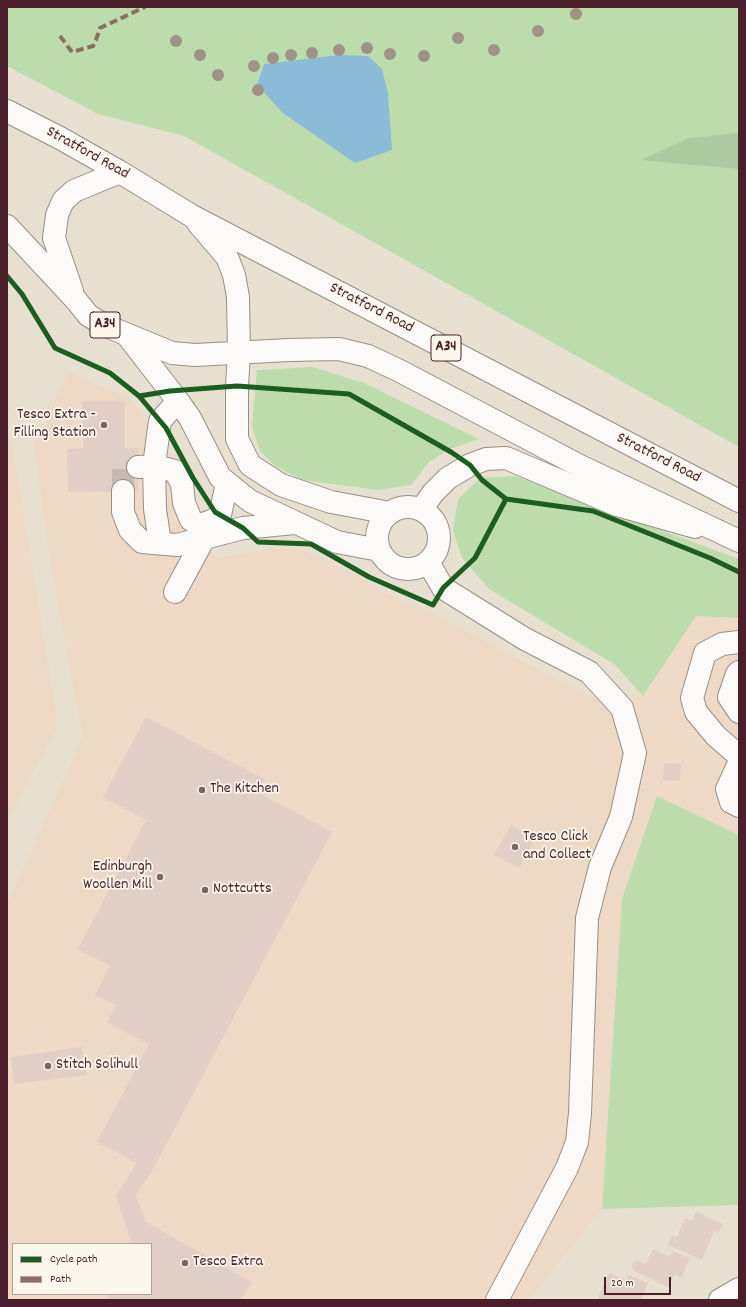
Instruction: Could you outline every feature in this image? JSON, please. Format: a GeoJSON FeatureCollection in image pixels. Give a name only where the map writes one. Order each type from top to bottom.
{"type":"FeatureCollection","features":[{"type":"Feature","properties":{"kind":"main road","name":"Stratford Road"},"geometry":{"type":"LineString","coordinates":[[7,111],[60,138],[120,172],[192,216],[739,501]]}},
{"type":"Feature","properties":{"kind":"main road","name":"A34"},"geometry":{"type":"LineString","coordinates":[[76,300],[54,238],[56,215],[63,200],[74,191],[120,172]]}},
{"type":"Feature","properties":{"kind":"main road","name":"A34"},"geometry":{"type":"LineString","coordinates":[[192,216],[226,257],[234,275],[238,298],[239,353]]}},
{"type":"Feature","properties":{"kind":"main road","name":"A34"},"geometry":{"type":"LineString","coordinates":[[7,226],[76,300],[88,315],[104,325],[127,335],[172,352],[195,356],[289,350],[339,349],[368,356],[580,466],[732,538]]}},
{"type":"Feature","properties":{"kind":"main road"},"geometry":{"type":"LineString","coordinates":[[127,335],[190,418],[220,477],[227,483],[250,501],[337,542],[379,550]]}},
{"type":"Feature","properties":{"kind":"main road"},"geometry":{"type":"LineString","coordinates":[[239,353],[237,386],[237,439],[250,465],[281,486],[331,502],[390,513]]}},
{"type":"Feature","properties":{"kind":"main road"},"geometry":{"type":"LineString","coordinates":[[160,543],[146,466],[160,421],[178,401]]}},
{"type":"Feature","properties":{"kind":"main road"},"geometry":{"type":"LineString","coordinates":[[421,510],[448,478],[470,465],[486,459],[506,458],[617,505],[732,538]]}},
{"type":"Feature","properties":{"kind":"main road"},"geometry":{"type":"LineString","coordinates":[[146,466],[175,471],[182,484],[184,503],[191,520],[209,530]]}},
{"type":"Feature","properties":{"kind":"main road"},"geometry":{"type":"LineString","coordinates":[[175,592],[209,530],[220,515],[227,483]]}},
{"type":"Feature","properties":{"kind":"main road"},"geometry":{"type":"LineString","coordinates":[[123,491],[123,512],[130,530],[142,542],[177,545],[209,530],[296,523]]}},
{"type":"Feature","properties":{"kind":"main road"},"geometry":{"type":"LineString","coordinates":[[403,508],[414,508],[421,510],[430,516],[436,525],[439,542],[436,552],[428,562],[415,568],[400,568],[389,563],[382,555],[379,550],[377,540],[379,528],[384,518],[390,513],[403,508]]}},
{"type":"Feature","properties":{"kind":"main road"},"geometry":{"type":"LineString","coordinates":[[428,562],[443,588],[525,639],[590,672],[622,708],[635,754],[621,817],[600,867],[587,918],[580,1113],[577,1142],[567,1168],[497,1300]]}},
{"type":"Feature","properties":{"kind":"main road"},"geometry":{"type":"LineString","coordinates":[[739,642],[722,644],[705,653],[692,698],[696,712],[716,736],[739,756]]}},
{"type":"Feature","properties":{"kind":"main road"},"geometry":{"type":"LineString","coordinates":[[739,672],[729,697],[739,712]]}},
{"type":"Feature","properties":{"kind":"main road"},"geometry":{"type":"LineString","coordinates":[[739,763],[728,789],[731,802],[739,806]]}},
{"type":"Feature","properties":{"kind":"main road"},"geometry":{"type":"LineString","coordinates":[[720,1300],[739,1289]]}},
{"type":"Feature","properties":{"kind":"shaded area"},"geometry":{"type":"Polygon","coordinates":[[[68,372],[129,398],[176,461],[184,525],[217,558],[273,548],[303,550],[358,575],[383,591],[435,615],[605,704],[643,696],[696,616],[739,618],[739,835],[657,797],[622,899],[602,1209],[534,1293],[530,1300],[7,1300],[7,905],[83,737],[52,574],[34,444],[68,372]]]}},
{"type":"Feature","properties":{"kind":"shaded area"},"geometry":{"type":"Polygon","coordinates":[[[7,431],[11,435],[58,726],[7,821],[7,431]]]}},
{"type":"Feature","properties":{"kind":"green space"},"geometry":{"type":"Polygon","coordinates":[[[7,7],[739,7],[739,447],[184,136],[98,114],[7,66],[7,7]]]}},
{"type":"Feature","properties":{"kind":"green space"},"geometry":{"type":"Polygon","coordinates":[[[739,133],[739,169],[641,160],[689,138],[739,133]]]}},
{"type":"Feature","properties":{"kind":"green space"},"geometry":{"type":"Polygon","coordinates":[[[313,367],[364,383],[479,439],[450,449],[429,462],[411,485],[378,490],[302,480],[275,466],[260,451],[252,427],[257,370],[313,367]]]}},
{"type":"Feature","properties":{"kind":"green space"},"geometry":{"type":"Polygon","coordinates":[[[515,476],[739,559],[739,618],[696,616],[643,696],[614,664],[489,589],[462,558],[453,530],[458,499],[480,478],[515,476]]]}},
{"type":"Feature","properties":{"kind":"green space"},"geometry":{"type":"Polygon","coordinates":[[[657,796],[739,835],[739,1205],[602,1209],[622,899],[657,796]]]}},
{"type":"Feature","properties":{"kind":"water"},"geometry":{"type":"Polygon","coordinates":[[[339,55],[368,56],[382,69],[388,93],[392,150],[355,163],[283,113],[257,85],[264,64],[339,55]]]}},
{"type":"Feature","properties":{"kind":"building","name":"Tesco Extra - Filling Station"},"geometry":{"type":"Polygon","coordinates":[[[82,401],[125,401],[125,448],[138,448],[138,491],[68,492],[67,449],[83,448],[82,401]]]}},
{"type":"Feature","properties":{"kind":"building","name":"Nottcutts"},"geometry":{"type":"Polygon","coordinates":[[[146,717],[264,779],[257,792],[332,832],[152,1171],[136,1195],[146,1222],[252,1282],[242,1298],[245,1300],[106,1300],[108,1295],[152,1295],[152,1243],[132,1243],[116,1196],[137,1163],[97,1142],[149,1044],[107,1022],[116,1005],[95,995],[110,966],[78,949],[146,820],[103,797],[146,717]]]}},
{"type":"Feature","properties":{"kind":"building"},"geometry":{"type":"Polygon","coordinates":[[[664,763],[681,764],[680,781],[663,780],[664,763]]]}},
{"type":"Feature","properties":{"kind":"building","name":"Tesco Click and Collect"},"geometry":{"type":"Polygon","coordinates":[[[511,825],[535,838],[519,868],[494,855],[511,825]]]}},
{"type":"Feature","properties":{"kind":"building","name":"Stitch Solihull"},"geometry":{"type":"Polygon","coordinates":[[[82,1047],[86,1075],[14,1084],[11,1057],[82,1047]]]}},
{"type":"Feature","properties":{"kind":"building"},"geometry":{"type":"Polygon","coordinates":[[[696,1212],[723,1224],[719,1233],[714,1231],[702,1260],[668,1245],[672,1235],[677,1237],[685,1218],[692,1221],[696,1212]]]}},
{"type":"Feature","properties":{"kind":"building"},"geometry":{"type":"Polygon","coordinates":[[[653,1249],[670,1257],[673,1251],[690,1258],[681,1278],[675,1274],[668,1287],[634,1271],[632,1266],[633,1263],[637,1261],[646,1264],[653,1249]]]}},
{"type":"Feature","properties":{"kind":"building"},"geometry":{"type":"Polygon","coordinates":[[[609,1273],[626,1280],[628,1275],[648,1283],[641,1300],[631,1298],[630,1300],[602,1300],[598,1298],[609,1273]]]}},
{"type":"Feature","properties":{"kind":"tunnel"},"geometry":{"type":"LineString","coordinates":[[123,491],[123,467],[138,467]]}},
{"type":"Feature","properties":{"kind":"marked path"},"geometry":{"type":"LineString","coordinates":[[60,36],[72,52],[93,46],[100,28],[145,7]]}},
{"type":"Feature","properties":{"kind":"cycle path"},"geometry":{"type":"LineString","coordinates":[[7,276],[22,294],[55,348],[110,373],[139,396],[166,428],[193,478],[215,512],[243,528],[258,542],[311,544],[369,577],[433,605],[443,588],[475,558],[506,499],[593,511],[710,558],[739,572]]}},
{"type":"Feature","properties":{"kind":"cycle path"},"geometry":{"type":"LineString","coordinates":[[139,396],[170,391],[237,386],[349,394],[451,452],[470,465],[482,480],[506,499]]}},
{"type":"Feature","properties":{"kind":"place","name":"Tesco Extra - Filling Station"},"geometry":{"type":"Point","coordinates":[104,425]}},
{"type":"Feature","properties":{"kind":"place","name":"The Kitchen"},"geometry":{"type":"Point","coordinates":[202,790]}},
{"type":"Feature","properties":{"kind":"place","name":"Tesco Click and Collect"},"geometry":{"type":"Point","coordinates":[515,847]}},
{"type":"Feature","properties":{"kind":"place","name":"Edinburgh Woollen Mill"},"geometry":{"type":"Point","coordinates":[160,877]}},
{"type":"Feature","properties":{"kind":"place","name":"Nottcutts"},"geometry":{"type":"Point","coordinates":[205,890]}},
{"type":"Feature","properties":{"kind":"place","name":"Stitch Solihull"},"geometry":{"type":"Point","coordinates":[48,1066]}},
{"type":"Feature","properties":{"kind":"place","name":"Tesco Extra"},"geometry":{"type":"Point","coordinates":[185,1263]}}]}
